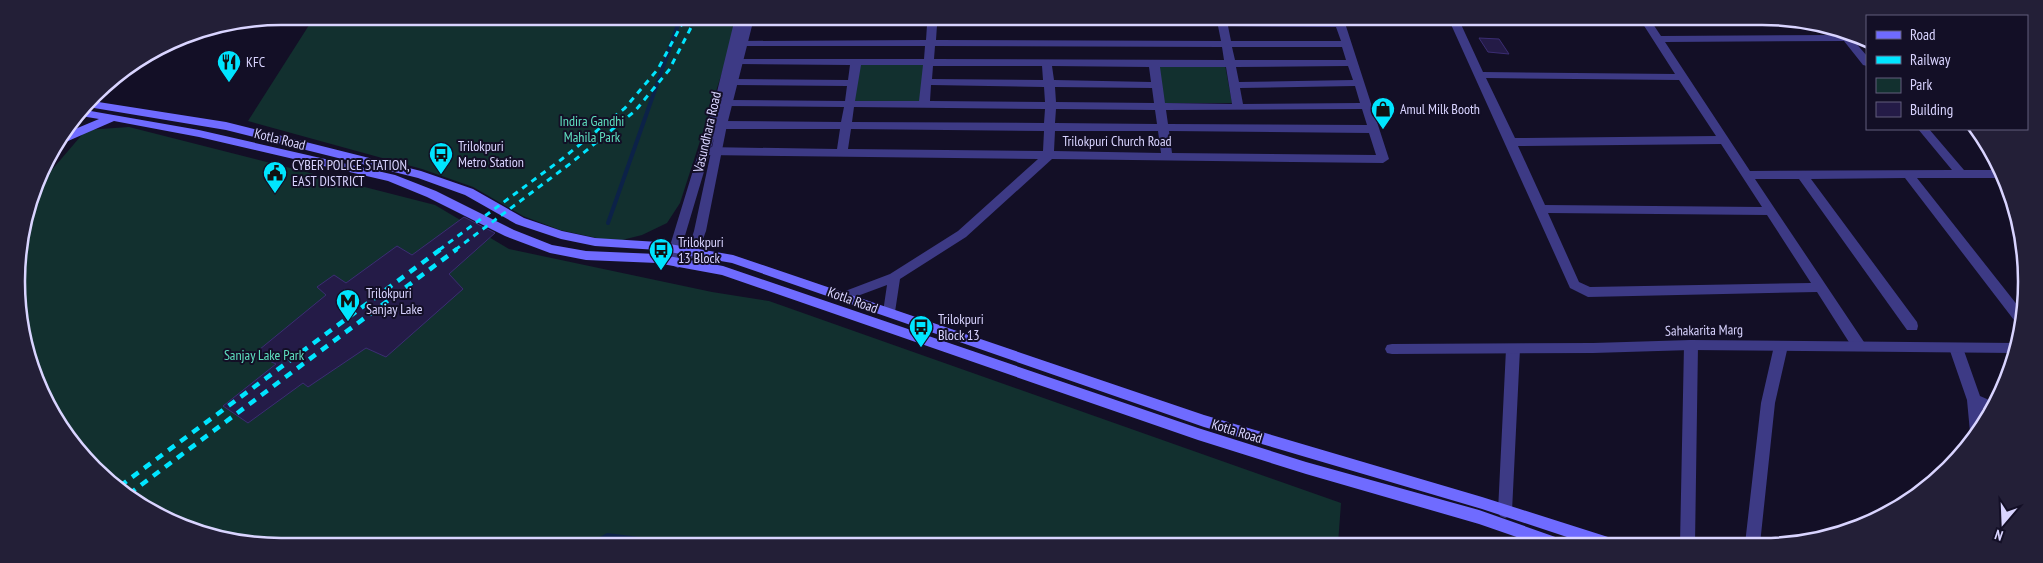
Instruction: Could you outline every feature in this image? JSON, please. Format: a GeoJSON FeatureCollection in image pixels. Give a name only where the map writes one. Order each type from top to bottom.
{"type":"FeatureCollection","features":[{"type":"Feature","properties":{"kind":"main road","name":"Kotla Road"},"geometry":{"type":"LineString","coordinates":[[93,108],[226,126],[421,175],[469,192],[520,221],[561,235],[595,242],[675,248],[733,259],[1204,421],[1589,538]]}},
{"type":"Feature","properties":{"kind":"main road","name":"Kotla Road"},"geometry":{"type":"LineString","coordinates":[[92,109],[114,117],[196,132],[391,178],[415,186],[452,203],[506,232],[551,249],[588,256],[650,258],[723,271],[1198,434],[1306,468],[1480,518],[1538,538]]}},
{"type":"Feature","properties":{"kind":"main road"},"geometry":{"type":"LineString","coordinates":[[71,135],[114,117]]}},
{"type":"Feature","properties":{"kind":"street","name":"Vasundhara Road"},"geometry":{"type":"LineString","coordinates":[[675,248],[742,25]]}},
{"type":"Feature","properties":{"kind":"street","name":"Vasundhara Road"},"geometry":{"type":"LineString","coordinates":[[693,252],[722,124],[739,61],[743,43],[744,25]]}},
{"type":"Feature","properties":{"kind":"street"},"geometry":{"type":"LineString","coordinates":[[924,105],[932,25]]}},
{"type":"Feature","properties":{"kind":"street"},"geometry":{"type":"LineString","coordinates":[[1048,25],[1049,45]]}},
{"type":"Feature","properties":{"kind":"street"},"geometry":{"type":"LineString","coordinates":[[1223,25],[1238,107]]}},
{"type":"Feature","properties":{"kind":"street","name":"Trilokpuri Church Road"},"geometry":{"type":"LineString","coordinates":[[704,151],[1384,159],[1341,25]]}},
{"type":"Feature","properties":{"kind":"street"},"geometry":{"type":"LineString","coordinates":[[1456,25],[1511,142],[1574,285],[1582,290],[1598,292],[1820,287]]}},
{"type":"Feature","properties":{"kind":"street"},"geometry":{"type":"LineString","coordinates":[[1649,25],[1859,346]]}},
{"type":"Feature","properties":{"kind":"street"},"geometry":{"type":"LineString","coordinates":[[1658,39],[1838,37]]}},
{"type":"Feature","properties":{"kind":"street"},"geometry":{"type":"LineString","coordinates":[[1852,42],[1866,61]]}},
{"type":"Feature","properties":{"kind":"street"},"geometry":{"type":"LineString","coordinates":[[743,43],[930,45],[1347,44]]}},
{"type":"Feature","properties":{"kind":"street"},"geometry":{"type":"LineString","coordinates":[[739,61],[1154,64],[1353,63]]}},
{"type":"Feature","properties":{"kind":"street"},"geometry":{"type":"LineString","coordinates":[[842,153],[856,62]]}},
{"type":"Feature","properties":{"kind":"street"},"geometry":{"type":"LineString","coordinates":[[844,296],[894,277],[962,234],[1048,156],[1051,105],[1047,63]]}},
{"type":"Feature","properties":{"kind":"street"},"geometry":{"type":"LineString","coordinates":[[1154,64],[1167,157]]}},
{"type":"Feature","properties":{"kind":"street"},"geometry":{"type":"LineString","coordinates":[[1478,74],[1683,78]]}},
{"type":"Feature","properties":{"kind":"street"},"geometry":{"type":"LineString","coordinates":[[734,82],[853,83]]}},
{"type":"Feature","properties":{"kind":"street"},"geometry":{"type":"LineString","coordinates":[[926,82],[1157,85]]}},
{"type":"Feature","properties":{"kind":"street"},"geometry":{"type":"LineString","coordinates":[[1234,84],[1360,83]]}},
{"type":"Feature","properties":{"kind":"street"},"geometry":{"type":"LineString","coordinates":[[728,103],[1238,107],[1367,106]]}},
{"type":"Feature","properties":{"kind":"street"},"geometry":{"type":"LineString","coordinates":[[722,124],[1374,129]]}},
{"type":"Feature","properties":{"kind":"street"},"geometry":{"type":"LineString","coordinates":[[1924,130],[1961,174]]}},
{"type":"Feature","properties":{"kind":"street"},"geometry":{"type":"LineString","coordinates":[[1511,142],[1724,140]]}},
{"type":"Feature","properties":{"kind":"street"},"geometry":{"type":"LineString","coordinates":[[1802,174],[1912,326]]}},
{"type":"Feature","properties":{"kind":"street"},"geometry":{"type":"LineString","coordinates":[[1908,174],[2016,313]]}},
{"type":"Feature","properties":{"kind":"street"},"geometry":{"type":"LineString","coordinates":[[1747,175],[1994,174]]}},
{"type":"Feature","properties":{"kind":"street"},"geometry":{"type":"LineString","coordinates":[[1539,208],[1771,211]]}},
{"type":"Feature","properties":{"kind":"street"},"geometry":{"type":"LineString","coordinates":[[675,248],[678,263],[693,252]]}},
{"type":"Feature","properties":{"kind":"street"},"geometry":{"type":"LineString","coordinates":[[889,312],[894,277]]}},
{"type":"Feature","properties":{"kind":"street"},"geometry":{"type":"LineString","coordinates":[[1687,538],[1691,346]]}},
{"type":"Feature","properties":{"kind":"street","name":"Sahakarita Marg"},"geometry":{"type":"LineString","coordinates":[[1392,349],[1691,346],[2009,348]]}},
{"type":"Feature","properties":{"kind":"street"},"geometry":{"type":"LineString","coordinates":[[1753,538],[1765,422],[1781,346]]}},
{"type":"Feature","properties":{"kind":"street"},"geometry":{"type":"LineString","coordinates":[[1956,348],[1974,400],[1976,422]]}},
{"type":"Feature","properties":{"kind":"street"},"geometry":{"type":"LineString","coordinates":[[1505,511],[1513,349]]}},
{"type":"Feature","properties":{"kind":"street"},"geometry":{"type":"LineString","coordinates":[[1974,400],[1987,405]]}},
{"type":"Feature","properties":{"kind":"green space","name":"Indira Gandhi Mahila Park"},"geometry":{"type":"Polygon","coordinates":[[[309,25],[737,25],[680,203],[667,223],[642,235],[622,240],[601,239],[560,230],[523,216],[473,187],[422,169],[248,121],[309,25]]]}},
{"type":"Feature","properties":{"kind":"green space"},"geometry":{"type":"Polygon","coordinates":[[[858,63],[926,64],[922,101],[853,101],[858,63]]]}},
{"type":"Feature","properties":{"kind":"green space"},"geometry":{"type":"Polygon","coordinates":[[[1157,65],[1225,65],[1232,103],[1162,103],[1157,65]]]}},
{"type":"Feature","properties":{"kind":"green space","name":"Sanjay Lake Park"},"geometry":{"type":"Polygon","coordinates":[[[129,127],[435,205],[509,249],[712,292],[769,301],[1341,503],[1338,538],[282,538],[248,536],[199,524],[153,504],[125,485],[100,463],[78,438],[59,410],[51,395],[34,348],[27,315],[25,282],[30,231],[49,173],[86,130],[129,127]]]}},
{"type":"Feature","properties":{"kind":"water"},"geometry":{"type":"Polygon","coordinates":[[[607,533],[648,538],[598,538],[607,533]]]}},
{"type":"Feature","properties":{"kind":"building"},"geometry":{"type":"Polygon","coordinates":[[[1479,38],[1499,39],[1509,54],[1488,52],[1479,38]]]}},
{"type":"Feature","properties":{"kind":"building","name":"Trilokpuri Sanjay Lake"},"geometry":{"type":"Polygon","coordinates":[[[464,217],[495,233],[449,274],[463,289],[386,357],[366,348],[308,387],[303,383],[248,423],[223,406],[276,364],[254,354],[326,295],[317,287],[334,275],[346,283],[397,246],[412,255],[464,217]]]}},
{"type":"Feature","properties":{"kind":"waterway"},"geometry":{"type":"LineString","coordinates":[[608,223],[678,25]]}},
{"type":"Feature","properties":{"kind":"railway"},"geometry":{"type":"LineString","coordinates":[[439,250],[562,159],[625,108],[658,69],[681,25]]}},
{"type":"Feature","properties":{"kind":"railway"},"geometry":{"type":"LineString","coordinates":[[455,250],[571,163],[635,111],[669,70],[692,25]]}},
{"type":"Feature","properties":{"kind":"railway"},"geometry":{"type":"LineString","coordinates":[[123,484],[441,249]]}},
{"type":"Feature","properties":{"kind":"railway"},"geometry":{"type":"LineString","coordinates":[[133,491],[457,249]]}},
{"type":"Feature","properties":{"kind":"place","name":"KFC"},"geometry":{"type":"Point","coordinates":[229,83]}},
{"type":"Feature","properties":{"kind":"place","name":"Amul Milk Booth"},"geometry":{"type":"Point","coordinates":[1383,130]}},
{"type":"Feature","properties":{"kind":"place","name":"Trilokpuri Metro Station"},"geometry":{"type":"Point","coordinates":[441,175]}},
{"type":"Feature","properties":{"kind":"place","name":"CYBER POLICE STATION, EAST DISTRICT"},"geometry":{"type":"Point","coordinates":[275,194]}},
{"type":"Feature","properties":{"kind":"place","name":"Trilokpuri 13 Block"},"geometry":{"type":"Point","coordinates":[661,271]}},
{"type":"Feature","properties":{"kind":"place","name":"Trilokpuri Sanjay Lake"},"geometry":{"type":"Point","coordinates":[348,322]}},
{"type":"Feature","properties":{"kind":"place","name":"Trilokpuri Block 13"},"geometry":{"type":"Point","coordinates":[921,348]}}]}
